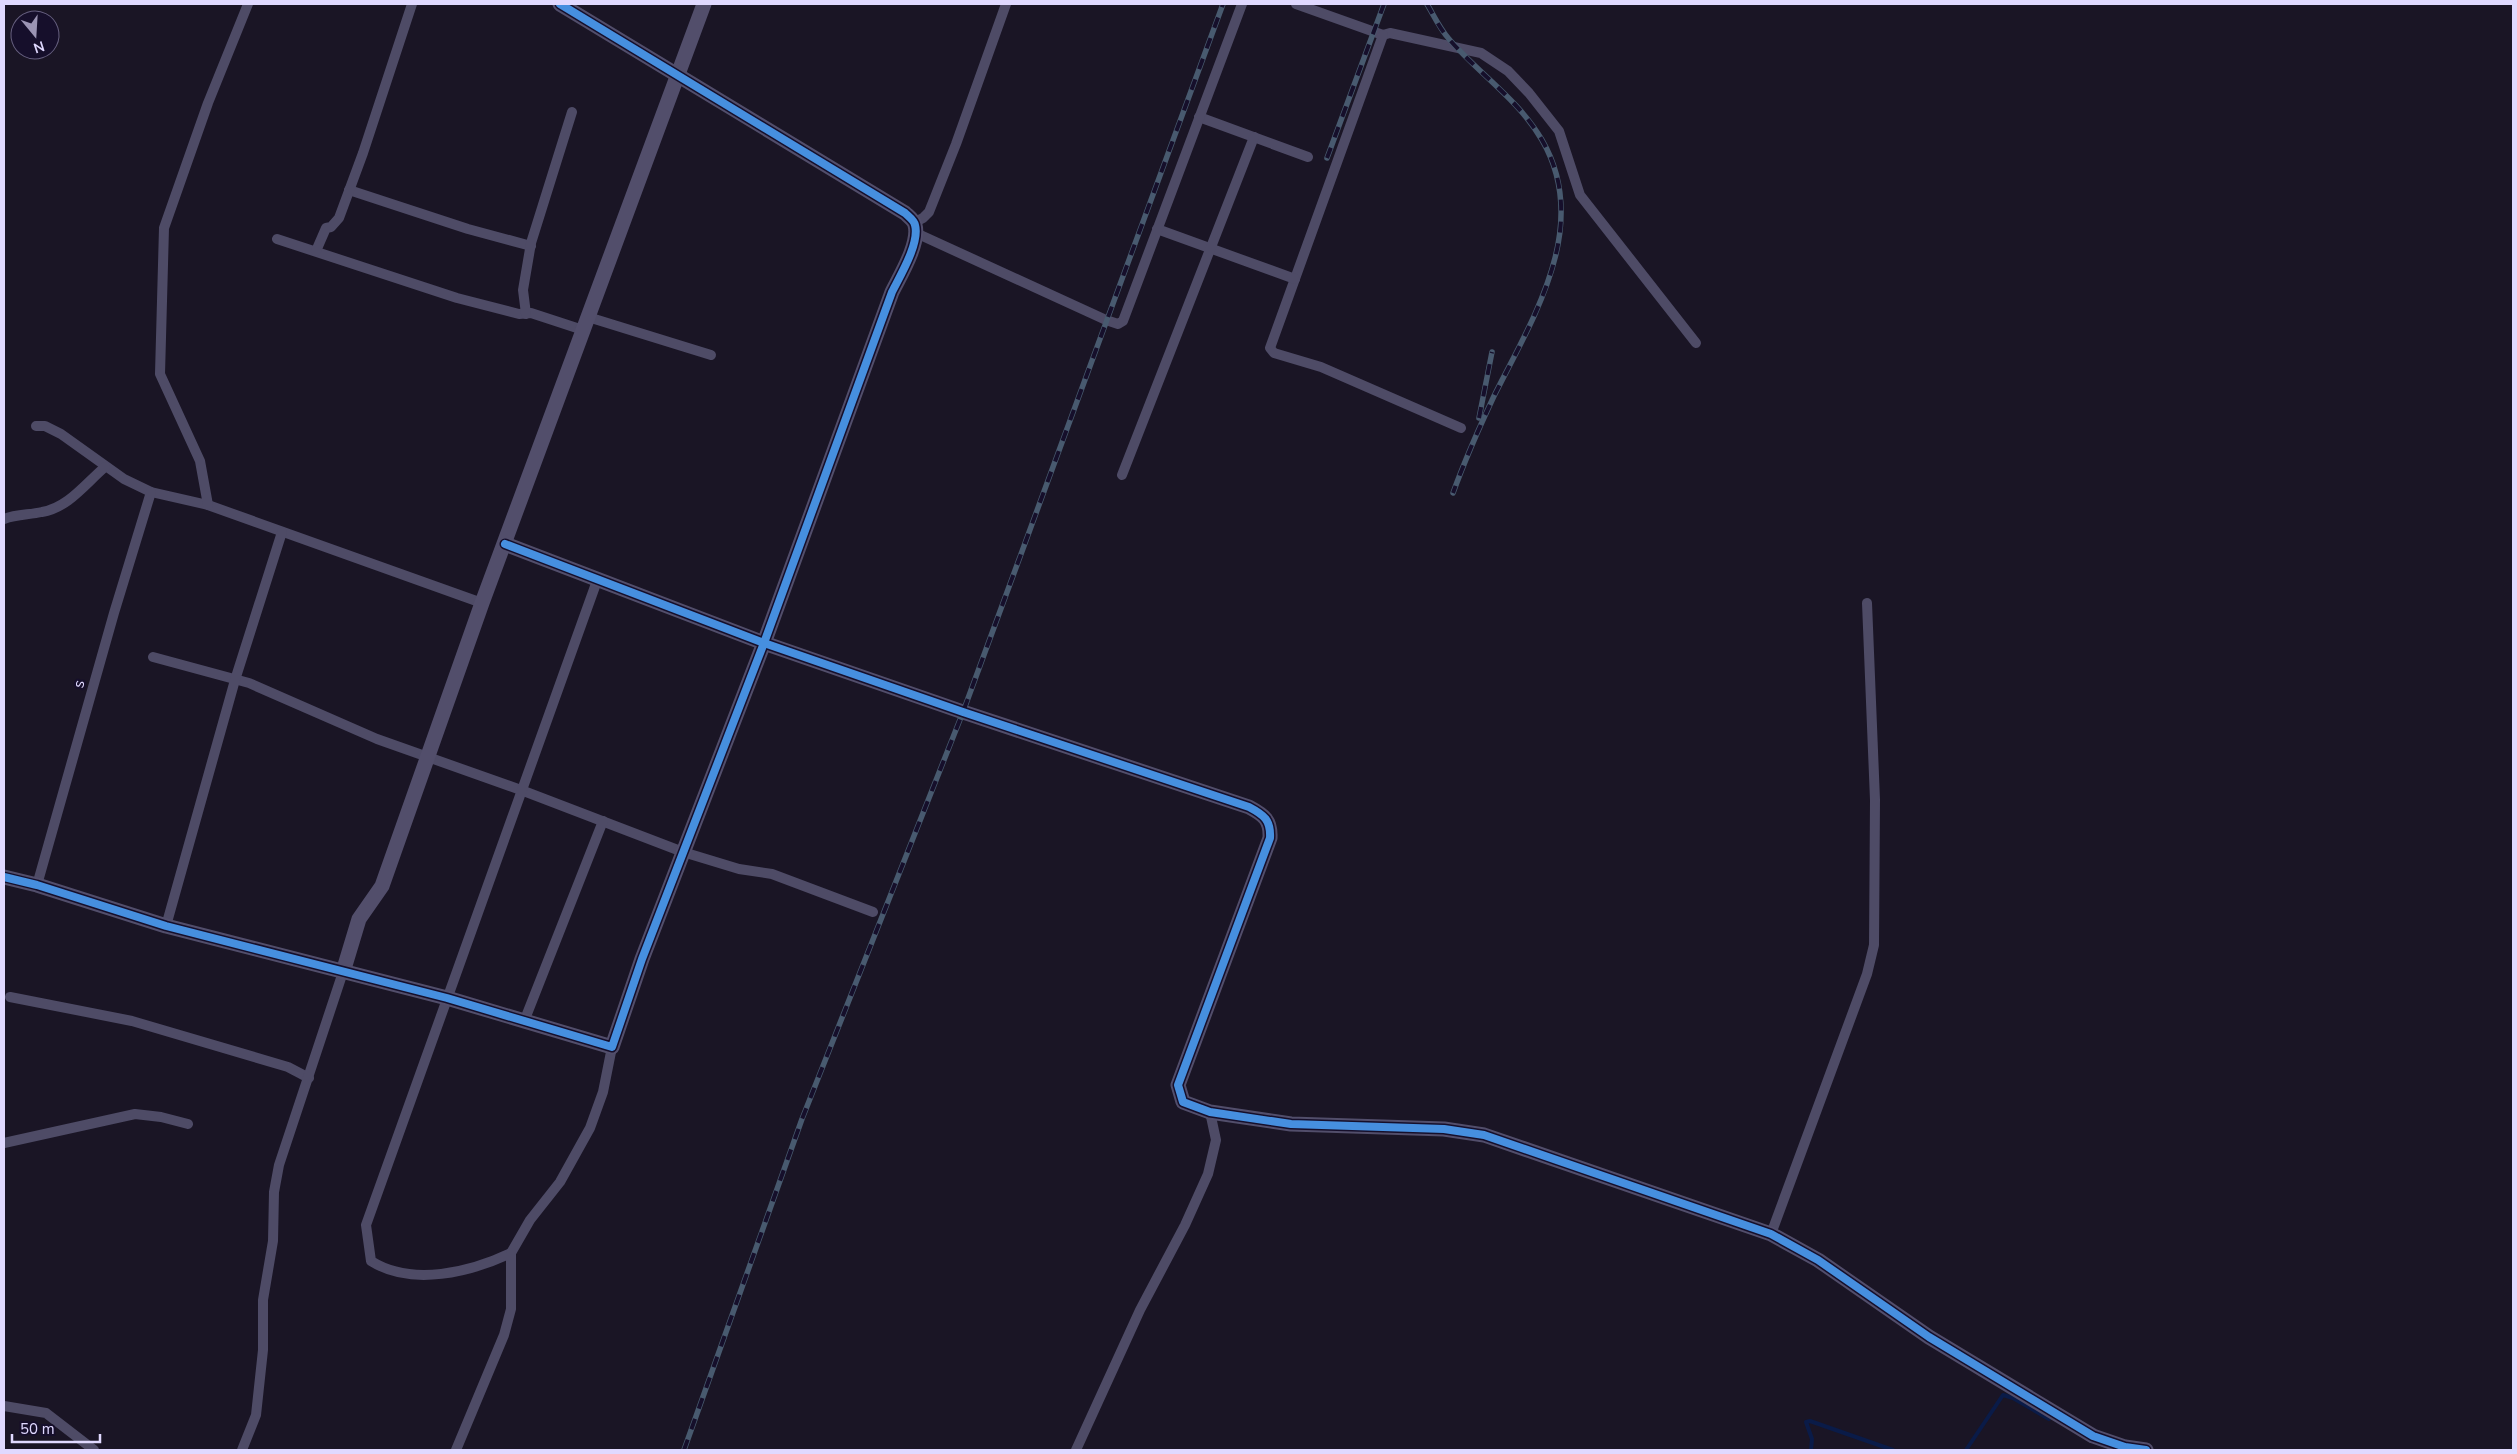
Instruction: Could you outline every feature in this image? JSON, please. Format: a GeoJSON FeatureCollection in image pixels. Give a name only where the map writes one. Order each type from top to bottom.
{"type":"FeatureCollection","features":[{"type":"Feature","properties":{"kind":"street"},"geometry":{"type":"LineString","coordinates":[[208,505],[200,461],[160,374],[164,228],[208,103],[248,4]]}},
{"type":"Feature","properties":{"kind":"street"},"geometry":{"type":"LineString","coordinates":[[316,251],[326,228],[336,223],[339,218],[350,190],[412,4]]}},
{"type":"Feature","properties":{"kind":"street"},"geometry":{"type":"LineString","coordinates":[[560,4],[905,213],[915,228],[1118,324],[1123,321],[1127,314],[1242,4]]}},
{"type":"Feature","properties":{"kind":"street"},"geometry":{"type":"LineString","coordinates":[[242,1450],[256,1415],[263,1350],[263,1300],[273,1241],[276,1183],[279,1165],[344,972],[359,919],[382,886],[482,603],[704,4]]}},
{"type":"Feature","properties":{"kind":"street"},"geometry":{"type":"LineString","coordinates":[[456,1450],[504,1335],[511,1309],[511,1253],[530,1220],[560,1182],[590,1128],[603,1092],[612,1047],[683,852],[764,642],[886,309],[914,242],[915,228],[929,212],[956,144],[1006,4]]}},
{"type":"Feature","properties":{"kind":"street"},"geometry":{"type":"LineString","coordinates":[[1296,4],[1383,34],[1390,33],[1481,53],[1508,71],[1529,93],[1559,131],[1564,140],[1580,195],[1696,343]]}},
{"type":"Feature","properties":{"kind":"street"},"geometry":{"type":"LineString","coordinates":[[1383,34],[1270,348],[1271,351],[1321,367],[1461,428]]}},
{"type":"Feature","properties":{"kind":"street"},"geometry":{"type":"LineString","coordinates":[[526,314],[523,290],[530,246],[572,112]]}},
{"type":"Feature","properties":{"kind":"street"},"geometry":{"type":"LineString","coordinates":[[1199,117],[1308,157]]}},
{"type":"Feature","properties":{"kind":"street"},"geometry":{"type":"LineString","coordinates":[[1122,475],[1254,137]]}},
{"type":"Feature","properties":{"kind":"street"},"geometry":{"type":"LineString","coordinates":[[350,190],[468,229],[530,246]]}},
{"type":"Feature","properties":{"kind":"street"},"geometry":{"type":"LineString","coordinates":[[1158,229],[1296,279]]}},
{"type":"Feature","properties":{"kind":"street"},"geometry":{"type":"LineString","coordinates":[[277,239],[457,298],[519,314],[586,324],[712,355]]}},
{"type":"Feature","properties":{"kind":"street"},"geometry":{"type":"LineString","coordinates":[[36,426],[45,426],[61,434],[88,452],[105,467],[151,492],[208,505],[482,603]]}},
{"type":"Feature","properties":{"kind":"street"},"geometry":{"type":"LineString","coordinates":[[4,519],[14,515],[42,512],[56,508],[68,500],[105,467]]}},
{"type":"Feature","properties":{"kind":"street","name":"s"},"geometry":{"type":"LineString","coordinates":[[37,885],[114,612],[151,492]]}},
{"type":"Feature","properties":{"kind":"street"},"geometry":{"type":"LineString","coordinates":[[166,926],[235,680],[282,532]]}},
{"type":"Feature","properties":{"kind":"street"},"geometry":{"type":"LineString","coordinates":[[505,544],[764,642],[963,712],[1250,808],[1265,816],[1271,828],[1270,838],[1178,1085],[1183,1102],[1210,1112],[1291,1124],[1444,1129],[1484,1134],[1772,1234],[1818,1260],[1929,1337],[2093,1436],[2125,1447],[2146,1450]]}},
{"type":"Feature","properties":{"kind":"street"},"geometry":{"type":"LineString","coordinates":[[511,1253],[489,1264],[434,1274],[412,1274],[379,1266],[372,1261],[366,1225],[598,578]]}},
{"type":"Feature","properties":{"kind":"street"},"geometry":{"type":"LineString","coordinates":[[1772,1234],[1867,974],[1874,945],[1876,800],[1867,603]]}},
{"type":"Feature","properties":{"kind":"street"},"geometry":{"type":"LineString","coordinates":[[153,657],[276,693],[377,739],[521,790],[683,852],[738,869],[772,874],[873,912]]}},
{"type":"Feature","properties":{"kind":"street"},"geometry":{"type":"LineString","coordinates":[[525,1019],[603,821]]}},
{"type":"Feature","properties":{"kind":"street"},"geometry":{"type":"LineString","coordinates":[[4,877],[37,885],[166,926],[525,1019],[612,1047]]}},
{"type":"Feature","properties":{"kind":"street"},"geometry":{"type":"LineString","coordinates":[[10,997],[132,1021],[288,1067],[309,1078]]}},
{"type":"Feature","properties":{"kind":"street"},"geometry":{"type":"LineString","coordinates":[[1076,1450],[1140,1310],[1208,1174],[1216,1140],[1210,1112]]}},
{"type":"Feature","properties":{"kind":"street"},"geometry":{"type":"LineString","coordinates":[[4,1143],[135,1114],[161,1117],[188,1124]]}},
{"type":"Feature","properties":{"kind":"street"},"geometry":{"type":"LineString","coordinates":[[4,1406],[46,1413],[94,1450]]}},
{"type":"Feature","properties":{"kind":"waterway"},"geometry":{"type":"LineString","coordinates":[[1966,1450],[2003,1395],[2013,1398],[2049,1419]]}},
{"type":"Feature","properties":{"kind":"waterway"},"geometry":{"type":"LineString","coordinates":[[1811,1450],[1812,1439],[1806,1422],[1810,1421],[1893,1450]]}},
{"type":"Feature","properties":{"kind":"railway"},"geometry":{"type":"LineString","coordinates":[[684,1450],[802,1119],[963,712],[1223,4]]}},
{"type":"Feature","properties":{"kind":"railway"},"geometry":{"type":"LineString","coordinates":[[1327,158],[1384,4]]}},
{"type":"Feature","properties":{"kind":"railway"},"geometry":{"type":"LineString","coordinates":[[1427,4],[1449,39],[1510,99],[1532,125],[1542,140],[1556,172],[1561,205],[1559,238],[1551,271],[1540,303],[1488,408],[1453,493]]}},
{"type":"Feature","properties":{"kind":"railway"},"geometry":{"type":"LineString","coordinates":[[1479,418],[1492,352]]}},
{"type":"Feature","properties":{"kind":"cycle path"},"geometry":{"type":"LineString","coordinates":[[4,877],[37,885],[166,926],[447,998],[612,1047],[642,959],[764,643],[892,292],[912,250],[916,232],[914,223],[905,213],[560,4]]}},
{"type":"Feature","properties":{"kind":"cycle path"},"geometry":{"type":"LineString","coordinates":[[505,544],[764,643],[963,712],[1249,807],[1259,813],[1268,822],[1270,838],[1178,1085],[1183,1102],[1210,1112],[1291,1124],[1444,1129],[1484,1135],[1771,1234],[1818,1260],[1929,1337],[2093,1436],[2125,1447],[2146,1450]]}}]}
